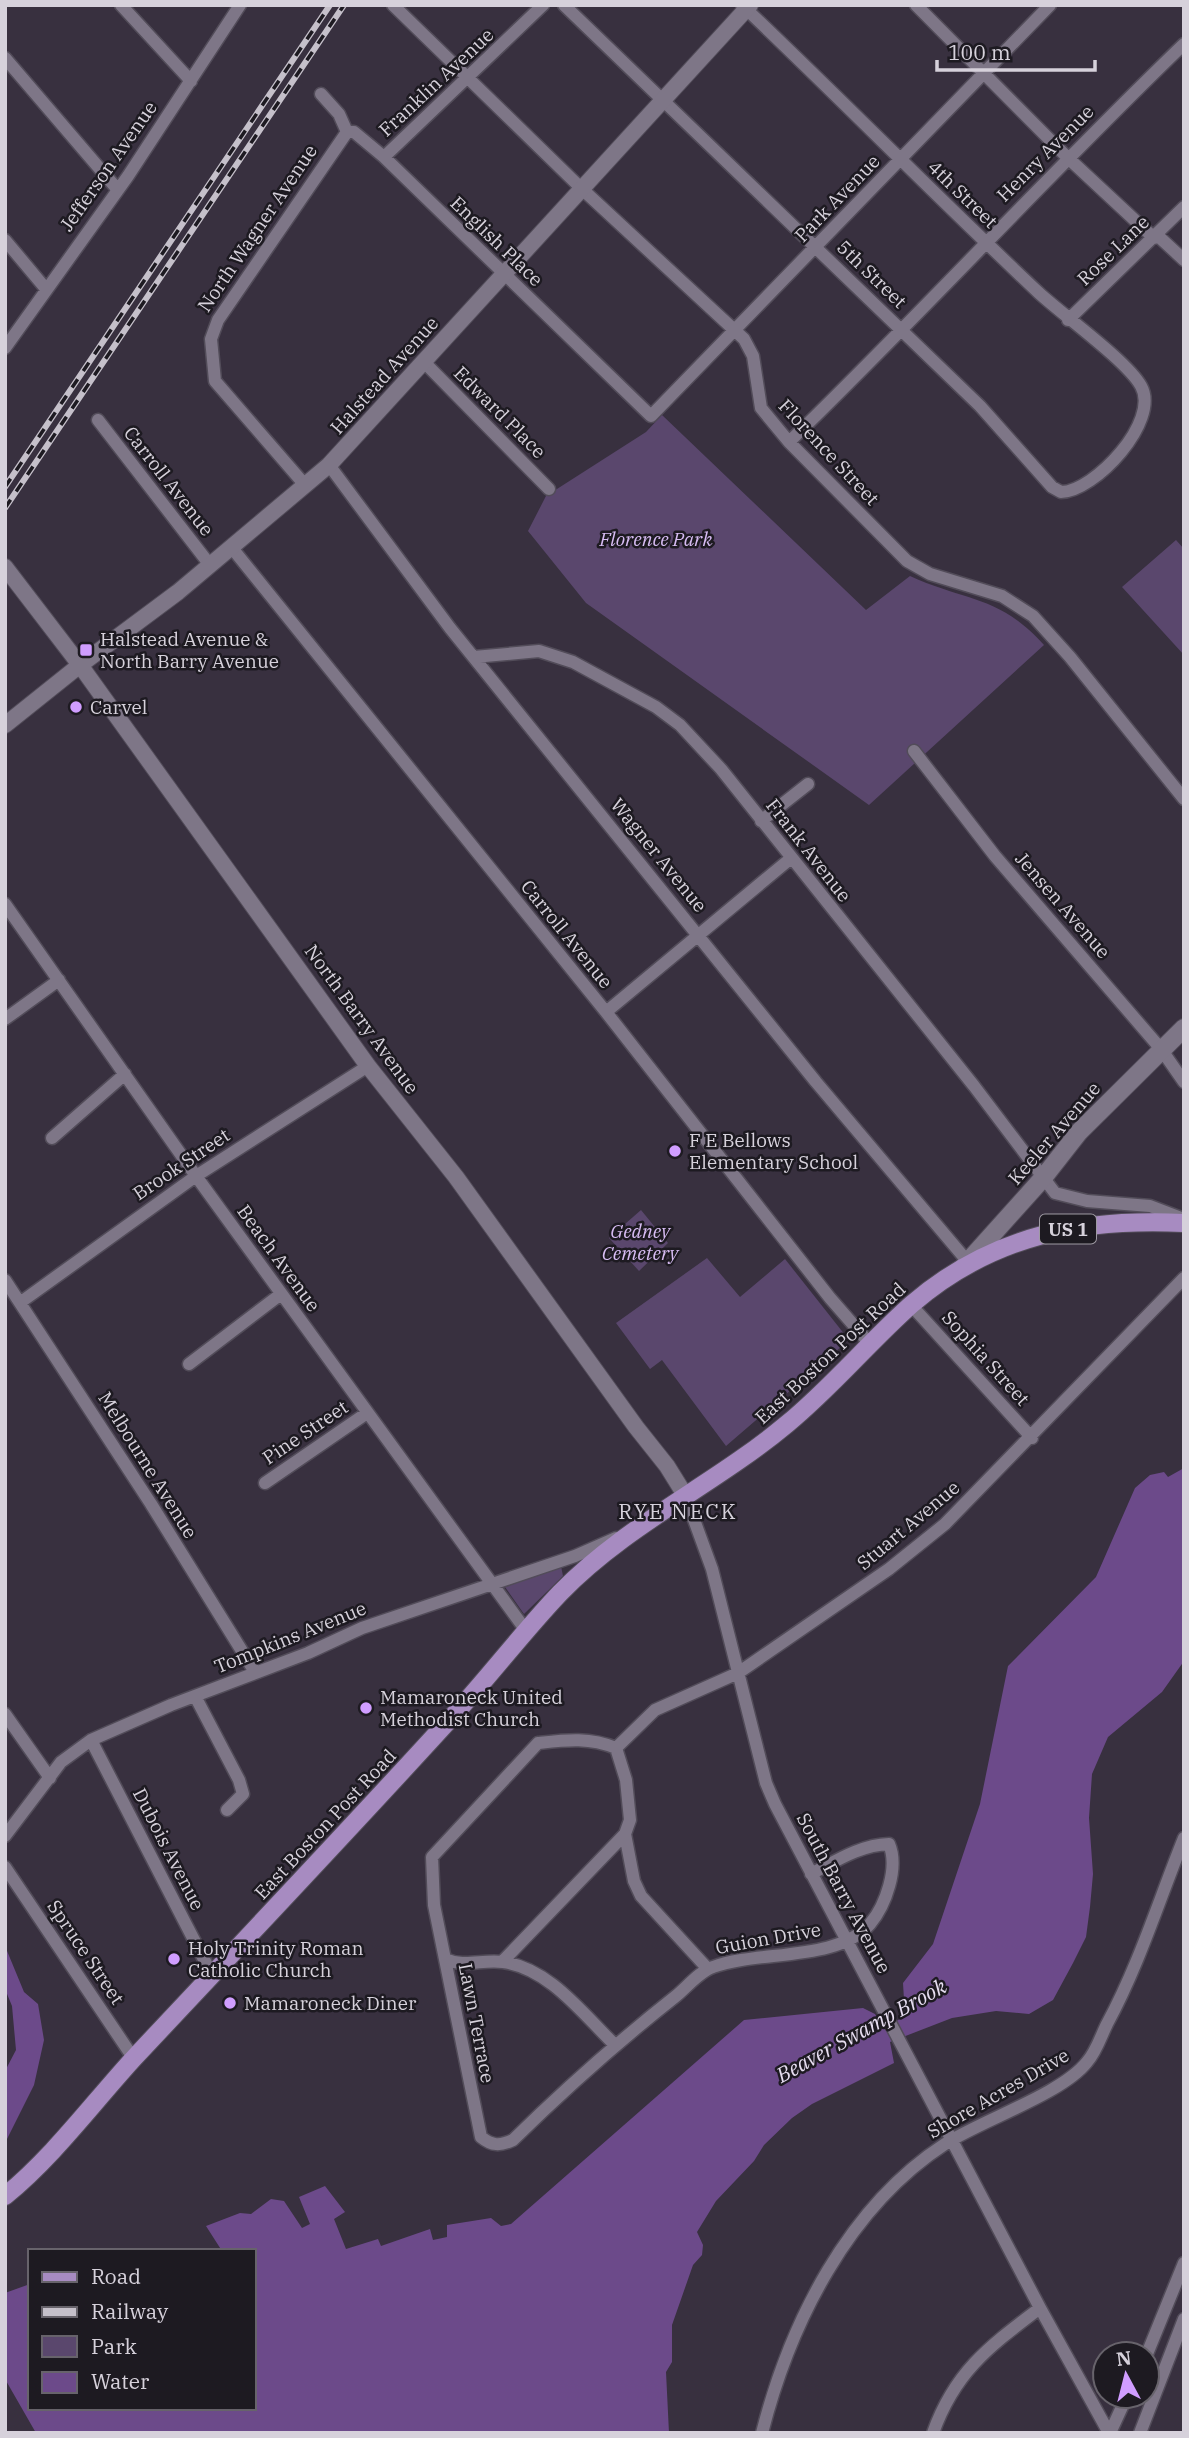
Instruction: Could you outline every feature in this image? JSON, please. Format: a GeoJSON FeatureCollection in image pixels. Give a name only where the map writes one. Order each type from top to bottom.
{"type":"FeatureCollection","features":[{"type":"Feature","properties":{"kind":"main road","name":"Keeler Avenue"},"geometry":{"type":"LineString","coordinates":[[964,1266],[1043,1178],[1079,1132],[1184,1028]]}},
{"type":"Feature","properties":{"kind":"main road","name":"East Boston Post Road"},"geometry":{"type":"LineString","coordinates":[[5,2196],[454,1716],[559,1594],[629,1533],[728,1469],[787,1425],[911,1305],[964,1266],[1002,1248],[1038,1236],[1085,1226],[1126,1221],[1184,1222]]}},
{"type":"Feature","properties":{"kind":"street"},"geometry":{"type":"LineString","coordinates":[[121,5],[191,81]]}},
{"type":"Feature","properties":{"kind":"street","name":"Jefferson Avenue"},"geometry":{"type":"LineString","coordinates":[[5,348],[118,190],[240,5]]}},
{"type":"Feature","properties":{"kind":"street","name":"Florence Street"},"geometry":{"type":"LineString","coordinates":[[393,5],[582,190],[734,329],[753,355],[761,408],[789,442],[907,561],[930,574],[1002,596],[1033,616],[1070,657],[1184,799]]}},
{"type":"Feature","properties":{"kind":"street","name":"Franklin Avenue"},"geometry":{"type":"LineString","coordinates":[[384,157],[543,5]]}},
{"type":"Feature","properties":{"kind":"street","name":"5th Street"},"geometry":{"type":"LineString","coordinates":[[564,5],[980,406],[1052,486],[1061,492],[1075,490],[1100,471],[1126,445],[1145,414]]}},
{"type":"Feature","properties":{"kind":"street"},"geometry":{"type":"LineString","coordinates":[[916,5],[1067,157],[1184,260]]}},
{"type":"Feature","properties":{"kind":"street","name":"Park Avenue"},"geometry":{"type":"LineString","coordinates":[[651,416],[1050,5]]}},
{"type":"Feature","properties":{"kind":"street","name":"Halstead Avenue"},"geometry":{"type":"LineString","coordinates":[[5,725],[232,548],[329,465],[746,7]]}},
{"type":"Feature","properties":{"kind":"street","name":"4th Street"},"geometry":{"type":"LineString","coordinates":[[746,7],[985,242],[1068,320],[1133,375],[1142,387],[1145,414]]}},
{"type":"Feature","properties":{"kind":"street","name":"Henry Avenue"},"geometry":{"type":"LineString","coordinates":[[789,442],[902,330],[1067,157],[1184,44]]}},
{"type":"Feature","properties":{"kind":"street"},"geometry":{"type":"LineString","coordinates":[[5,58],[118,190]]}},
{"type":"Feature","properties":{"kind":"street","name":"English Place"},"geometry":{"type":"LineString","coordinates":[[321,94],[339,114],[346,132],[354,132],[384,157],[651,416]]}},
{"type":"Feature","properties":{"kind":"street","name":"North Wagner Avenue"},"geometry":{"type":"LineString","coordinates":[[305,485],[215,381],[211,339],[218,320],[346,132]]}},
{"type":"Feature","properties":{"kind":"street","name":"Rose Lane"},"geometry":{"type":"LineString","coordinates":[[1068,320],[1184,207]]}},
{"type":"Feature","properties":{"kind":"street"},"geometry":{"type":"LineString","coordinates":[[5,240],[46,289]]}},
{"type":"Feature","properties":{"kind":"street","name":"Edward Place"},"geometry":{"type":"LineString","coordinates":[[424,362],[549,489]]}},
{"type":"Feature","properties":{"kind":"street","name":"Carroll Avenue"},"geometry":{"type":"LineString","coordinates":[[98,420],[210,565]]}},
{"type":"Feature","properties":{"kind":"street","name":"Wagner Avenue"},"geometry":{"type":"LineString","coordinates":[[329,465],[474,657],[964,1266]]}},
{"type":"Feature","properties":{"kind":"street","name":"Carroll Avenue"},"geometry":{"type":"LineString","coordinates":[[232,548],[606,1012],[830,1298],[872,1345]]}},
{"type":"Feature","properties":{"kind":"street","name":"North Barry Avenue"},"geometry":{"type":"LineString","coordinates":[[5,567],[80,665],[368,1066],[456,1177],[685,1495]]}},
{"type":"Feature","properties":{"kind":"street","name":"Frank Avenue"},"geometry":{"type":"LineString","coordinates":[[474,657],[539,652],[573,662],[620,685],[680,725],[721,769],[790,859],[974,1086],[1055,1193],[1087,1201],[1150,1206],[1184,1222]]}},
{"type":"Feature","properties":{"kind":"street","name":"Jensen Avenue"},"geometry":{"type":"LineString","coordinates":[[914,751],[995,856],[1161,1049],[1184,1082]]}},
{"type":"Feature","properties":{"kind":"street"},"geometry":{"type":"LineString","coordinates":[[761,821],[808,784]]}},
{"type":"Feature","properties":{"kind":"street"},"geometry":{"type":"LineString","coordinates":[[606,1012],[790,859]]}},
{"type":"Feature","properties":{"kind":"street","name":"Beach Avenue"},"geometry":{"type":"LineString","coordinates":[[5,904],[196,1176],[527,1632]]}},
{"type":"Feature","properties":{"kind":"street"},"geometry":{"type":"LineString","coordinates":[[5,1019],[59,980]]}},
{"type":"Feature","properties":{"kind":"street","name":"Brook Street"},"geometry":{"type":"LineString","coordinates":[[21,1302],[196,1176],[368,1066]]}},
{"type":"Feature","properties":{"kind":"street"},"geometry":{"type":"LineString","coordinates":[[52,1138],[125,1074]]}},
{"type":"Feature","properties":{"kind":"street","name":"Stuart Avenue"},"geometry":{"type":"LineString","coordinates":[[616,1748],[655,1710],[738,1673],[889,1569],[945,1524],[1032,1438],[1184,1278]]}},
{"type":"Feature","properties":{"kind":"street","name":"Melbourne Avenue"},"geometry":{"type":"LineString","coordinates":[[5,1280],[151,1504],[255,1672]]}},
{"type":"Feature","properties":{"kind":"street"},"geometry":{"type":"LineString","coordinates":[[190,1364],[281,1294]]}},
{"type":"Feature","properties":{"kind":"street","name":"Sophia Street"},"geometry":{"type":"LineString","coordinates":[[911,1305],[1032,1438]]}},
{"type":"Feature","properties":{"kind":"street","name":"Pine Street"},"geometry":{"type":"LineString","coordinates":[[265,1483],[367,1413]]}},
{"type":"Feature","properties":{"kind":"street","name":"South Barry Avenue"},"geometry":{"type":"LineString","coordinates":[[685,1495],[712,1569],[766,1783],[811,1874],[1040,2308],[1110,2433]]}},
{"type":"Feature","properties":{"kind":"street","name":"Tompkins Avenue"},"geometry":{"type":"LineString","coordinates":[[5,1836],[61,1762],[91,1740],[195,1696],[308,1653],[362,1628],[575,1556],[629,1533]]}},
{"type":"Feature","properties":{"kind":"street"},"geometry":{"type":"LineString","coordinates":[[195,1696],[239,1780],[243,1794],[227,1811]]}},
{"type":"Feature","properties":{"kind":"street"},"geometry":{"type":"LineString","coordinates":[[5,1714],[50,1778]]}},
{"type":"Feature","properties":{"kind":"street","name":"Dubois Avenue"},"geometry":{"type":"LineString","coordinates":[[91,1740],[212,1976]]}},
{"type":"Feature","properties":{"kind":"street","name":"Lawn Terrace"},"geometry":{"type":"LineString","coordinates":[[616,1748],[597,1740],[537,1743],[432,1857],[431,1875],[445,1959],[481,2137],[487,2142],[504,2144],[513,2140],[614,2044],[708,1969]]}},
{"type":"Feature","properties":{"kind":"street","name":"Guion Drive"},"geometry":{"type":"LineString","coordinates":[[616,1748],[627,1794],[630,1820],[625,1834],[634,1881],[641,1896],[708,1969],[732,1962],[835,1945],[846,1939],[871,1923],[893,1870],[893,1854],[889,1844],[856,1850],[811,1874]]}},
{"type":"Feature","properties":{"kind":"street"},"geometry":{"type":"LineString","coordinates":[[502,1962],[625,1834]]}},
{"type":"Feature","properties":{"kind":"street","name":"Shore Acres Drive"},"geometry":{"type":"LineString","coordinates":[[762,2433],[785,2354],[845,2242],[882,2193],[953,2139],[1065,2081],[1087,2062],[1120,2000],[1184,1838]]}},
{"type":"Feature","properties":{"kind":"street","name":"Spruce Street"},"geometry":{"type":"LineString","coordinates":[[5,1867],[134,2059]]}},
{"type":"Feature","properties":{"kind":"street"},"geometry":{"type":"LineString","coordinates":[[445,1959],[457,1965],[502,1962],[529,1968],[550,1982],[614,2044]]}},
{"type":"Feature","properties":{"kind":"street"},"geometry":{"type":"LineString","coordinates":[[1153,2340],[1184,2263]]}},
{"type":"Feature","properties":{"kind":"street"},"geometry":{"type":"LineString","coordinates":[[933,2433],[958,2379],[980,2354],[1040,2308]]}},
{"type":"Feature","properties":{"kind":"street"},"geometry":{"type":"LineString","coordinates":[[1140,2433],[1184,2319]]}},
{"type":"Feature","properties":{"kind":"street"},"geometry":{"type":"LineString","coordinates":[[1110,2433],[1121,2410]]}},
{"type":"Feature","properties":{"kind":"green space","name":"Florence Park"},"geometry":{"type":"Polygon","coordinates":[[[662,415],[866,610],[910,576],[997,608],[1028,629],[1044,645],[869,805],[586,603],[528,531],[546,496],[646,432],[662,415]]]}},
{"type":"Feature","properties":{"kind":"green space"},"geometry":{"type":"Polygon","coordinates":[[[1176,540],[1184,549],[1184,655],[1122,587],[1176,540]]]}},
{"type":"Feature","properties":{"kind":"green space","name":"Gedney Cemetery"},"geometry":{"type":"Polygon","coordinates":[[[641,1210],[668,1243],[639,1271],[609,1238],[641,1210]]]}},
{"type":"Feature","properties":{"kind":"green space"},"geometry":{"type":"Polygon","coordinates":[[[707,1258],[740,1297],[785,1259],[849,1340],[726,1446],[662,1360],[650,1369],[616,1323],[707,1258]]]}},
{"type":"Feature","properties":{"kind":"green space"},"geometry":{"type":"Polygon","coordinates":[[[561,1566],[563,1576],[524,1614],[505,1587],[561,1566]]]}},
{"type":"Feature","properties":{"kind":"water","name":"Beaver Swamp Brook"},"geometry":{"type":"Polygon","coordinates":[[[1184,1468],[1184,1661],[1162,1692],[1108,1737],[1092,1774],[1089,1818],[1093,1874],[1090,1907],[1086,1937],[1073,1963],[1053,2000],[1029,2014],[996,2011],[952,2018],[890,2042],[894,2063],[812,2104],[792,2118],[764,2145],[754,2161],[716,2201],[697,2232],[703,2245],[702,2255],[693,2265],[672,2325],[672,2362],[666,2372],[669,2433],[36,2433],[5,2379],[5,2293],[28,2285],[28,2410],[256,2410],[256,2249],[221,2249],[206,2226],[240,2213],[251,2214],[271,2199],[284,2201],[302,2228],[310,2224],[299,2197],[325,2186],[345,2212],[334,2219],[346,2249],[378,2239],[381,2246],[430,2229],[433,2240],[447,2237],[447,2225],[491,2218],[501,2226],[511,2224],[744,2020],[863,2008],[875,2014],[883,2029],[905,2016],[903,1983],[933,1944],[980,1804],[1008,1666],[1096,1577],[1135,1488],[1150,1475],[1164,1472],[1168,1477],[1184,1468]]]}},
{"type":"Feature","properties":{"kind":"water"},"geometry":{"type":"Polygon","coordinates":[[[5,1946],[24,1992],[38,2004],[44,2040],[34,2085],[5,2143],[5,2071],[16,2050],[12,2006],[5,1989],[5,1946]]]}},
{"type":"Feature","properties":{"kind":"railway"},"geometry":{"type":"LineString","coordinates":[[5,487],[330,5]]}},
{"type":"Feature","properties":{"kind":"railway"},"geometry":{"type":"LineString","coordinates":[[5,508],[344,5]]}},
{"type":"Feature","properties":{"kind":"place","name":"Halstead Avenue & North Barry Avenue"},"geometry":{"type":"Point","coordinates":[86,650]}},
{"type":"Feature","properties":{"kind":"place","name":"Carvel"},"geometry":{"type":"Point","coordinates":[76,707]}},
{"type":"Feature","properties":{"kind":"place","name":"F E Bellows Elementary School"},"geometry":{"type":"Point","coordinates":[675,1151]}},
{"type":"Feature","properties":{"kind":"place","name":"Mamaroneck United Methodist Church"},"geometry":{"type":"Point","coordinates":[366,1708]}},
{"type":"Feature","properties":{"kind":"place","name":"Holy Trinity Roman Catholic Church"},"geometry":{"type":"Point","coordinates":[174,1959]}},
{"type":"Feature","properties":{"kind":"place","name":"Mamaroneck Diner"},"geometry":{"type":"Point","coordinates":[230,2003]}},
{"type":"Feature","properties":{"kind":"district","name":"RYE NECK"},"geometry":{"type":"Point","coordinates":[678,1511]}}]}
